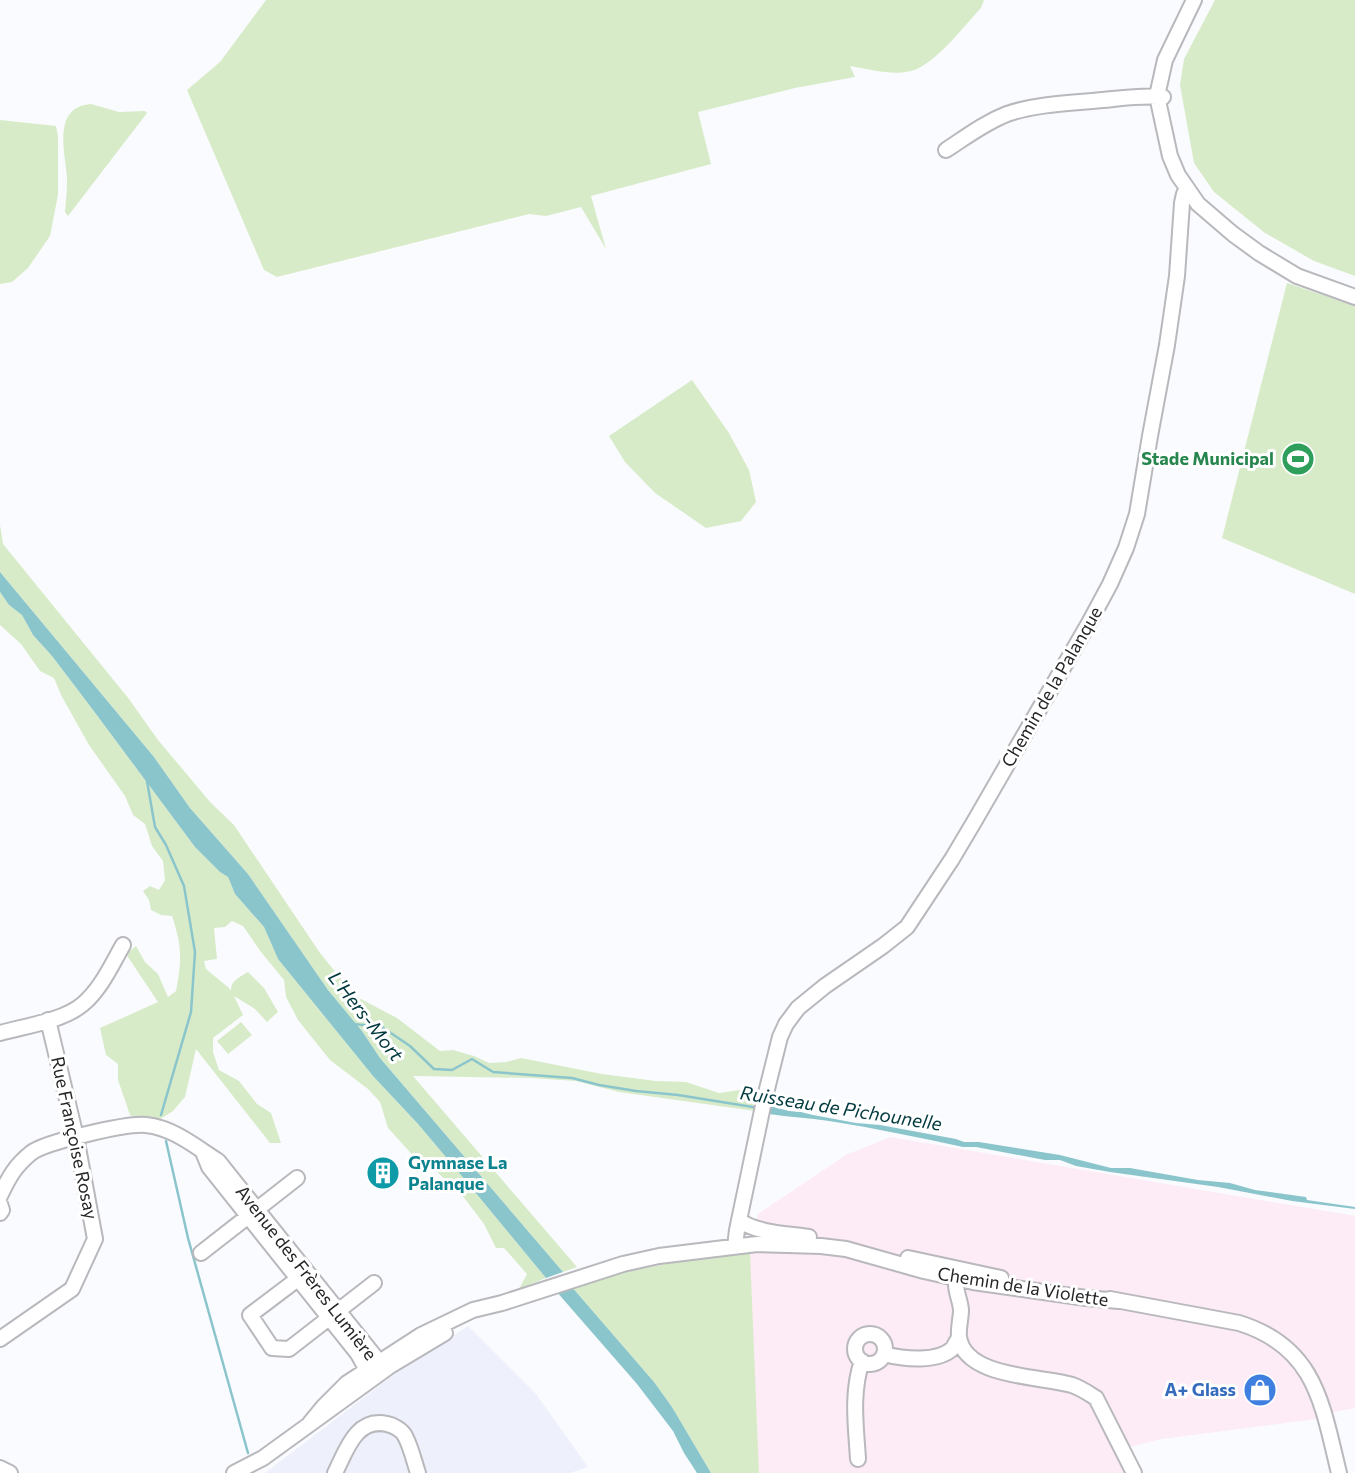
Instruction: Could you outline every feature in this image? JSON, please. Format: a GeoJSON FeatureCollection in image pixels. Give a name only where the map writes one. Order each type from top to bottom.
{"type":"FeatureCollection","features":[{"type":"Feature","properties":{"kind":"street"},"geometry":{"type":"LineString","coordinates":[[1194,0],[1172,47],[1160,97],[1178,175],[1198,204],[1259,253],[1297,276],[1355,297]]}},
{"type":"Feature","properties":{"kind":"street"},"geometry":{"type":"LineString","coordinates":[[946,150],[983,125],[1009,113],[1074,103],[1160,97]]}},
{"type":"Feature","properties":{"kind":"street","name":"Chemin de la Palanque"},"geometry":{"type":"LineString","coordinates":[[735,1247],[760,1116],[780,1037],[786,1024],[798,1008],[825,986],[907,927],[963,841],[1110,584],[1126,548],[1137,514],[1167,345],[1177,276],[1184,194]]}},
{"type":"Feature","properties":{"kind":"street"},"geometry":{"type":"LineString","coordinates":[[0,1033],[48,1020],[84,1004],[123,945]]}},
{"type":"Feature","properties":{"kind":"street","name":"Rue Françoise Rosay"},"geometry":{"type":"LineString","coordinates":[[0,1339],[72,1289],[95,1239],[76,1137],[48,1020]]}},
{"type":"Feature","properties":{"kind":"street","name":"Avenue des Frères Lumière"},"geometry":{"type":"LineString","coordinates":[[0,1196],[14,1168],[34,1150],[127,1126],[147,1125],[171,1132],[203,1152],[209,1167],[253,1213],[334,1315],[358,1354],[374,1369]]}},
{"type":"Feature","properties":{"kind":"street"},"geometry":{"type":"LineString","coordinates":[[201,1253],[298,1178]]}},
{"type":"Feature","properties":{"kind":"street"},"geometry":{"type":"LineString","coordinates":[[0,1204],[0,1213]]}},
{"type":"Feature","properties":{"kind":"street","name":"Chemin de la Violette"},"geometry":{"type":"LineString","coordinates":[[739,1220],[748,1226],[844,1243],[852,1248]]}},
{"type":"Feature","properties":{"kind":"street","name":"Chemin de la Violette"},"geometry":{"type":"LineString","coordinates":[[735,1247],[803,1244],[852,1248],[920,1270],[1119,1301],[1256,1328],[1278,1340],[1303,1364],[1312,1379],[1339,1473]]}},
{"type":"Feature","properties":{"kind":"street"},"geometry":{"type":"LineString","coordinates":[[239,1472],[275,1450],[374,1369],[502,1303],[594,1273],[659,1256],[735,1247]]}},
{"type":"Feature","properties":{"kind":"street"},"geometry":{"type":"LineString","coordinates":[[302,1276],[250,1315],[272,1348],[289,1349],[374,1283]]}},
{"type":"Feature","properties":{"kind":"street"},"geometry":{"type":"LineString","coordinates":[[884,1354],[902,1358],[936,1357],[953,1347],[959,1338],[961,1311],[955,1285],[965,1277]]}},
{"type":"Feature","properties":{"kind":"street"},"geometry":{"type":"LineString","coordinates":[[866,1335],[879,1336],[885,1348],[884,1354],[877,1362],[867,1363],[858,1356],[856,1343],[866,1335]]}},
{"type":"Feature","properties":{"kind":"street"},"geometry":{"type":"LineString","coordinates":[[959,1338],[972,1359],[980,1364],[994,1370],[1071,1385],[1096,1398],[1134,1473]]}},
{"type":"Feature","properties":{"kind":"street"},"geometry":{"type":"LineString","coordinates":[[858,1459],[855,1396],[862,1361]]}},
{"type":"Feature","properties":{"kind":"street"},"geometry":{"type":"LineString","coordinates":[[335,1473],[353,1437],[364,1427],[376,1423],[390,1424],[404,1433],[418,1473]]}},
{"type":"Feature","properties":{"kind":"street"},"geometry":{"type":"LineString","coordinates":[[0,1468],[10,1473]]}},
{"type":"Feature","properties":{"kind":"shaded area"},"geometry":{"type":"Polygon","coordinates":[[[890,1137],[1355,1216],[1355,1408],[1329,1413],[1316,1419],[1161,1439],[1130,1447],[1143,1473],[759,1473],[749,1257],[758,1214],[846,1155],[890,1137]]]}},
{"type":"Feature","properties":{"kind":"shaded area"},"geometry":{"type":"Polygon","coordinates":[[[468,1326],[536,1394],[588,1467],[570,1473],[265,1473],[392,1376],[468,1326]]]}},
{"type":"Feature","properties":{"kind":"green space"},"geometry":{"type":"Polygon","coordinates":[[[266,0],[984,0],[981,8],[948,44],[920,68],[896,73],[850,66],[855,77],[795,88],[698,112],[711,164],[591,196],[606,249],[581,207],[546,216],[529,214],[277,277],[264,270],[187,90],[220,62],[266,0]]]}},
{"type":"Feature","properties":{"kind":"green space"},"geometry":{"type":"Polygon","coordinates":[[[1215,0],[1355,0],[1355,276],[1314,261],[1265,233],[1214,192],[1194,163],[1180,85],[1184,59],[1215,0]]]}},
{"type":"Feature","properties":{"kind":"green space"},"geometry":{"type":"Polygon","coordinates":[[[91,104],[119,112],[147,113],[68,216],[65,212],[67,178],[63,144],[66,122],[71,113],[79,107],[91,104]]]}},
{"type":"Feature","properties":{"kind":"green space"},"geometry":{"type":"Polygon","coordinates":[[[0,120],[56,126],[58,195],[50,236],[28,268],[12,282],[0,284],[0,120]]]}},
{"type":"Feature","properties":{"kind":"green space","name":"Stade Municipal"},"geometry":{"type":"Polygon","coordinates":[[[1287,283],[1355,306],[1355,594],[1222,538],[1287,283]]]}},
{"type":"Feature","properties":{"kind":"green space"},"geometry":{"type":"Polygon","coordinates":[[[692,380],[729,433],[749,470],[756,502],[741,521],[706,528],[655,493],[625,462],[609,436],[692,380]]]}},
{"type":"Feature","properties":{"kind":"green space"},"geometry":{"type":"Polygon","coordinates":[[[0,525],[3,544],[129,699],[158,740],[211,803],[234,825],[320,953],[355,996],[397,1018],[440,1051],[453,1050],[489,1063],[521,1058],[602,1074],[686,1082],[719,1093],[740,1090],[758,1094],[755,1111],[619,1092],[576,1081],[413,1076],[577,1267],[563,1272],[380,1058],[362,1031],[328,990],[248,874],[190,808],[154,757],[0,572],[0,525]]]}},
{"type":"Feature","properties":{"kind":"green space"},"geometry":{"type":"Polygon","coordinates":[[[0,592],[9,605],[22,615],[33,635],[52,656],[195,847],[228,877],[235,894],[264,927],[278,959],[373,1076],[418,1124],[546,1278],[519,1289],[527,1274],[504,1248],[496,1248],[484,1224],[462,1195],[437,1172],[418,1161],[388,1128],[380,1102],[368,1089],[330,1060],[298,1020],[286,997],[284,980],[243,926],[232,921],[225,927],[214,928],[217,959],[204,961],[206,969],[231,991],[234,982],[248,972],[264,988],[278,1012],[267,1022],[255,1009],[234,996],[243,1015],[213,1038],[213,1052],[219,1070],[239,1081],[257,1104],[271,1113],[281,1143],[270,1143],[196,1049],[185,1097],[173,1111],[157,1121],[130,1115],[118,1080],[118,1064],[106,1055],[100,1028],[158,1002],[126,954],[136,946],[145,962],[158,974],[168,997],[176,991],[180,953],[172,916],[151,910],[143,891],[150,886],[159,890],[165,880],[163,861],[152,846],[145,824],[133,815],[125,796],[89,745],[54,678],[40,671],[21,644],[0,625],[0,592]]]}},
{"type":"Feature","properties":{"kind":"green space"},"geometry":{"type":"Polygon","coordinates":[[[241,1022],[252,1035],[228,1054],[217,1041],[241,1022]]]}},
{"type":"Feature","properties":{"kind":"green space"},"geometry":{"type":"Polygon","coordinates":[[[750,1253],[759,1473],[711,1473],[654,1382],[571,1286],[697,1258],[750,1253]]]}},
{"type":"Feature","properties":{"kind":"water"},"geometry":{"type":"Polygon","coordinates":[[[0,572],[154,757],[190,808],[248,874],[328,990],[362,1031],[380,1058],[563,1272],[546,1278],[418,1124],[373,1076],[278,959],[264,927],[235,894],[228,877],[195,847],[52,656],[33,635],[22,615],[9,605],[0,592],[0,572]]]}},
{"type":"Feature","properties":{"kind":"water"},"geometry":{"type":"Polygon","coordinates":[[[770,1106],[964,1142],[1060,1155],[1111,1168],[1130,1168],[1230,1183],[1355,1209],[1110,1172],[1076,1166],[1060,1160],[963,1147],[829,1121],[769,1114],[770,1106]]]}},
{"type":"Feature","properties":{"kind":"water"},"geometry":{"type":"Polygon","coordinates":[[[571,1286],[654,1382],[711,1473],[697,1473],[673,1431],[637,1384],[556,1291],[571,1286]]]}},
{"type":"Feature","properties":{"kind":"waterway"},"geometry":{"type":"LineString","coordinates":[[147,781],[155,827],[184,886],[195,952],[191,1012],[161,1115]]}},
{"type":"Feature","properties":{"kind":"waterway","name":"Ruisseau de Pichounelle"},"geometry":{"type":"LineString","coordinates":[[353,1024],[382,1027],[410,1046],[434,1069],[452,1070],[472,1059],[493,1072],[572,1078],[636,1091],[759,1108]]}},
{"type":"Feature","properties":{"kind":"waterway"},"geometry":{"type":"LineString","coordinates":[[166,1141],[188,1238],[248,1453]]}},
{"type":"Feature","properties":{"kind":"place","name":"Stade Municipal"},"geometry":{"type":"Point","coordinates":[1298,459]}},
{"type":"Feature","properties":{"kind":"place","name":"Gymnase La Palanque"},"geometry":{"type":"Point","coordinates":[383,1173]}},
{"type":"Feature","properties":{"kind":"place","name":"A+ Glass"},"geometry":{"type":"Point","coordinates":[1260,1390]}},
{"type":"Feature","properties":{"kind":"water label","name":"L'Hers-Mort"},"geometry":{"type":"Point","coordinates":[366,1016]}}]}
